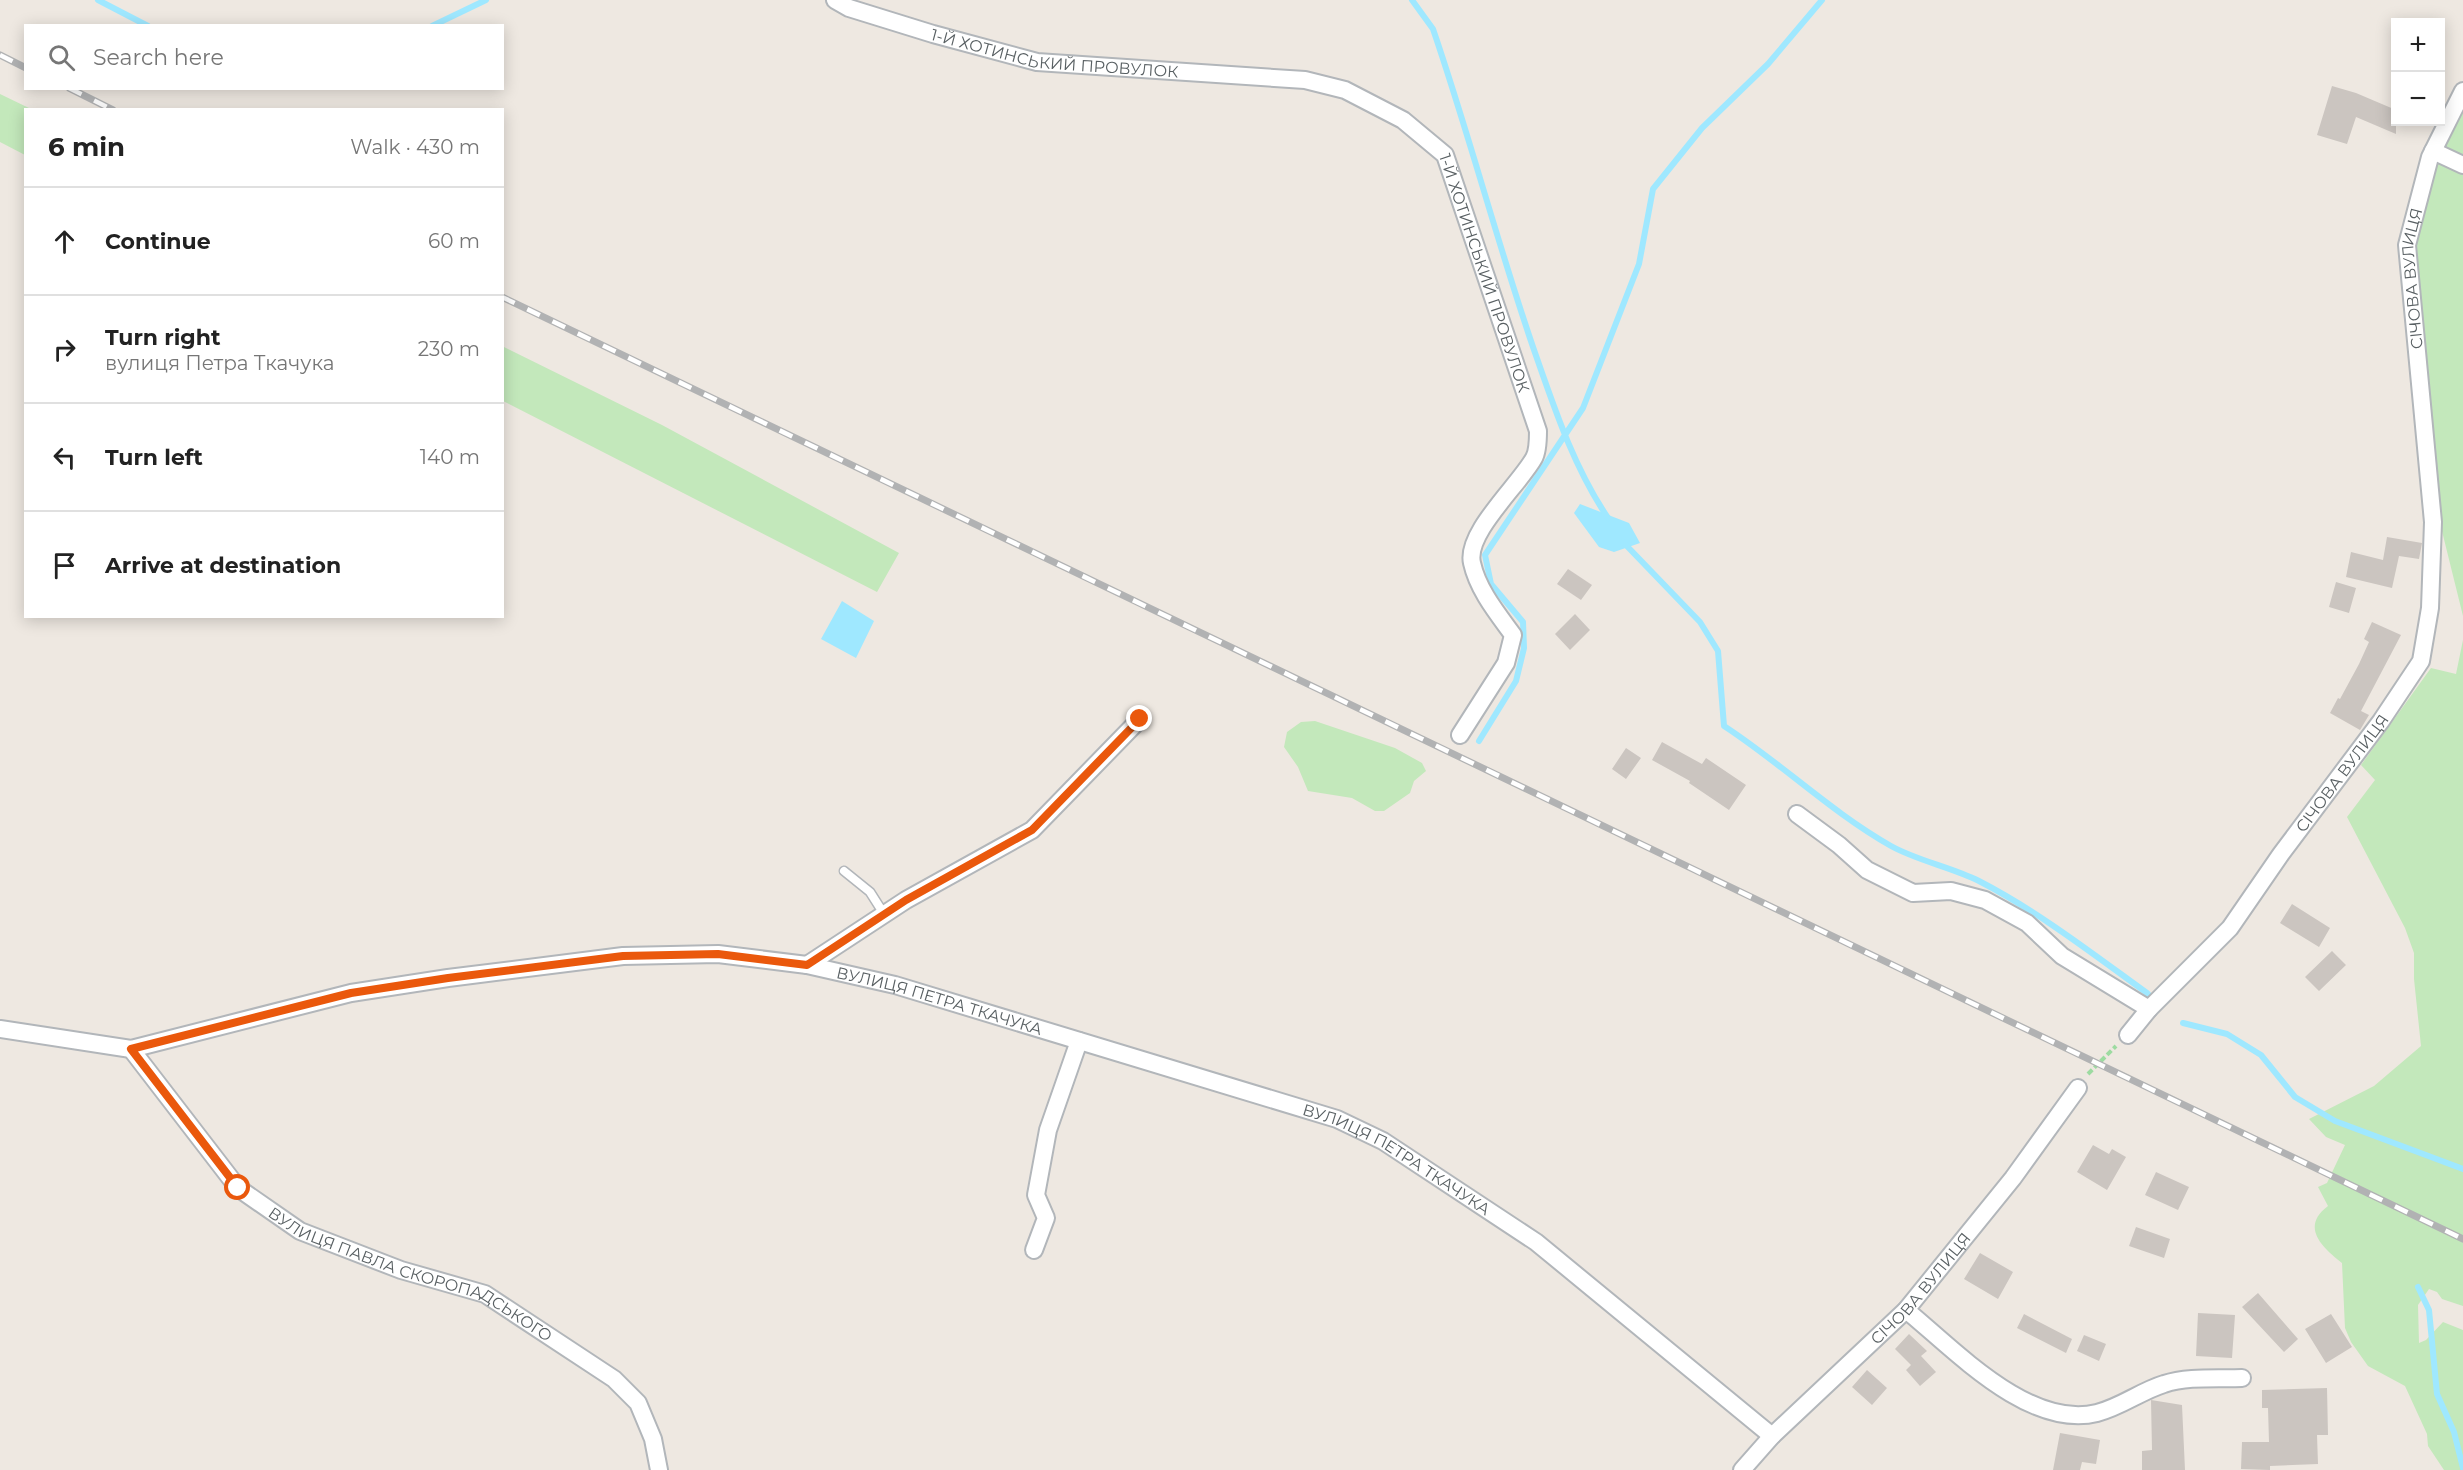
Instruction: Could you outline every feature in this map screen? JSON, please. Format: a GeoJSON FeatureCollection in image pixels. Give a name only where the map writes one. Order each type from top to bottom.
{"type":"FeatureCollection","features":[{"type":"Feature","properties":{"kind":"street","name":"1-Й ХОТИНСЬКИЙ ПРОВУЛОК"},"geometry":{"type":"LineString","coordinates":[[834,0],[849,8],[933,34],[1038,62],[1305,80],[1345,90],[1403,120],[1445,154],[1538,431],[1536,457],[1489,517],[1473,545],[1471,561],[1480,587],[1513,635],[1506,663],[1460,735]]}},
{"type":"Feature","properties":{"kind":"street","name":"СІЧОВА ВУЛИЦЯ"},"geometry":{"type":"LineString","coordinates":[[2128,1035],[2149,1009],[2230,928],[2281,854],[2381,721],[2421,661],[2430,608],[2433,522],[2407,245],[2416,203],[2433,151],[2463,91]]}},
{"type":"Feature","properties":{"kind":"street"},"geometry":{"type":"LineString","coordinates":[[2433,151],[2463,165]]}},
{"type":"Feature","properties":{"kind":"street"},"geometry":{"type":"LineString","coordinates":[[807,965],[884,914],[1032,830],[1140,719]]}},
{"type":"Feature","properties":{"kind":"street"},"geometry":{"type":"LineString","coordinates":[[1797,814],[1839,844],[1867,870],[1913,893],[1950,891],[1985,900],[2027,923],[2062,956],[2149,1009]]}},
{"type":"Feature","properties":{"kind":"street","name":"ВУЛИЦЯ ПЕТРА ТКАЧУКА"},"geometry":{"type":"LineString","coordinates":[[0,1029],[131,1049],[351,993],[623,956],[718,954],[807,965],[895,986],[1337,1119],[1383,1141],[1536,1242],[1772,1436]]}},
{"type":"Feature","properties":{"kind":"street"},"geometry":{"type":"LineString","coordinates":[[1034,1250],[1046,1218],[1036,1195],[1048,1130],[1079,1041]]}},
{"type":"Feature","properties":{"kind":"street","name":"ВУЛИЦЯ ПАВЛА СКОРОПАДСЬКОГО"},"geometry":{"type":"LineString","coordinates":[[131,1049],[238,1188],[300,1231],[401,1270],[485,1294],[614,1379],[638,1403],[653,1439],[659,1470]]}},
{"type":"Feature","properties":{"kind":"street","name":"СІЧОВА ВУЛИЦЯ"},"geometry":{"type":"LineString","coordinates":[[1742,1470],[1772,1436],[1906,1310],[2013,1178],[2078,1088]]}},
{"type":"Feature","properties":{"kind":"street"},"geometry":{"type":"LineString","coordinates":[[1906,1310],[1994,1382],[2034,1406],[2048,1411],[2079,1415],[2095,1414],[2172,1382],[2242,1378]]}},
{"type":"Feature","properties":{"kind":"lane"},"geometry":{"type":"LineString","coordinates":[[844,871],[870,892],[884,914]]}},
{"type":"Feature","properties":{"kind":"path"},"geometry":{"type":"LineString","coordinates":[[2078,1088],[2096,1064],[2128,1035]]}},
{"type":"Feature","properties":{"kind":"green space"},"geometry":{"type":"Polygon","coordinates":[[[0,94],[29,108],[24,108],[24,154],[0,142],[0,94]]]}},
{"type":"Feature","properties":{"kind":"green space"},"geometry":{"type":"Polygon","coordinates":[[[2463,106],[2463,616],[2438,515],[2414,240],[2435,159],[2463,106]]]}},
{"type":"Feature","properties":{"kind":"green space"},"geometry":{"type":"Polygon","coordinates":[[[504,347],[662,425],[899,553],[877,592],[504,402],[504,347]]]}},
{"type":"Feature","properties":{"kind":"green space"},"geometry":{"type":"Polygon","coordinates":[[[2463,640],[2463,1306],[2442,1299],[2437,1292],[2429,1289],[2418,1305],[2419,1343],[2426,1340],[2443,1322],[2463,1330],[2463,1470],[2444,1470],[2428,1446],[2427,1434],[2405,1386],[2368,1366],[2351,1342],[2345,1328],[2342,1263],[2321,1243],[2315,1229],[2320,1214],[2328,1206],[2318,1187],[2327,1183],[2345,1145],[2326,1137],[2309,1119],[2374,1086],[2421,1046],[2414,979],[2414,953],[2405,928],[2347,817],[2375,780],[2361,765],[2431,668],[2456,674],[2463,640]]]}},
{"type":"Feature","properties":{"kind":"green space"},"geometry":{"type":"Polygon","coordinates":[[[1315,721],[1395,748],[1422,763],[1426,771],[1414,781],[1410,793],[1384,811],[1375,811],[1352,798],[1308,791],[1298,767],[1284,747],[1287,732],[1301,722],[1315,721]]]}},
{"type":"Feature","properties":{"kind":"water"},"geometry":{"type":"Polygon","coordinates":[[[1580,504],[1629,523],[1640,543],[1614,552],[1599,547],[1574,513],[1580,504]]]}},
{"type":"Feature","properties":{"kind":"water"},"geometry":{"type":"Polygon","coordinates":[[[842,601],[874,621],[856,658],[821,639],[842,601]]]}},
{"type":"Feature","properties":{"kind":"building"},"geometry":{"type":"Polygon","coordinates":[[[2332,86],[2391,108],[2391,126],[2396,126],[2396,134],[2356,117],[2347,144],[2317,135],[2332,86]]]}},
{"type":"Feature","properties":{"kind":"building"},"geometry":{"type":"Polygon","coordinates":[[[2387,537],[2422,543],[2419,559],[2399,556],[2392,588],[2346,577],[2351,552],[2383,560],[2387,537]]]}},
{"type":"Feature","properties":{"kind":"building"},"geometry":{"type":"Polygon","coordinates":[[[1568,569],[1592,585],[1581,600],[1557,584],[1568,569]]]}},
{"type":"Feature","properties":{"kind":"building"},"geometry":{"type":"Polygon","coordinates":[[[2336,582],[2356,588],[2349,613],[2329,607],[2336,582]]]}},
{"type":"Feature","properties":{"kind":"building"},"geometry":{"type":"Polygon","coordinates":[[[1575,614],[1590,630],[1570,650],[1555,634],[1575,614]]]}},
{"type":"Feature","properties":{"kind":"building"},"geometry":{"type":"Polygon","coordinates":[[[2372,622],[2401,635],[2361,711],[2369,715],[2360,730],[2330,713],[2359,664],[2369,642],[2364,639],[2372,622]]]}},
{"type":"Feature","properties":{"kind":"building"},"geometry":{"type":"Polygon","coordinates":[[[1662,742],[1702,764],[1706,758],[1746,785],[1729,810],[1689,783],[1690,781],[1652,760],[1662,742]]]}},
{"type":"Feature","properties":{"kind":"building"},"geometry":{"type":"Polygon","coordinates":[[[1626,748],[1641,758],[1626,779],[1612,769],[1626,748]]]}},
{"type":"Feature","properties":{"kind":"building"},"geometry":{"type":"Polygon","coordinates":[[[2292,904],[2330,928],[2319,947],[2280,923],[2292,904]]]}},
{"type":"Feature","properties":{"kind":"building"},"geometry":{"type":"Polygon","coordinates":[[[2332,951],[2346,965],[2319,991],[2305,977],[2332,951]]]}},
{"type":"Feature","properties":{"kind":"building"},"geometry":{"type":"Polygon","coordinates":[[[2093,1145],[2109,1154],[2112,1149],[2126,1157],[2107,1190],[2077,1172],[2093,1145]]]}},
{"type":"Feature","properties":{"kind":"building"},"geometry":{"type":"Polygon","coordinates":[[[2156,1172],[2189,1187],[2178,1210],[2145,1195],[2156,1172]]]}},
{"type":"Feature","properties":{"kind":"building"},"geometry":{"type":"Polygon","coordinates":[[[2136,1227],[2170,1239],[2164,1258],[2129,1246],[2136,1227]]]}},
{"type":"Feature","properties":{"kind":"building"},"geometry":{"type":"Polygon","coordinates":[[[1980,1253],[2013,1272],[1998,1299],[1964,1279],[1980,1253]]]}},
{"type":"Feature","properties":{"kind":"building"},"geometry":{"type":"Polygon","coordinates":[[[2258,1293],[2298,1339],[2284,1352],[2242,1307],[2258,1293]]]}},
{"type":"Feature","properties":{"kind":"building"},"geometry":{"type":"Polygon","coordinates":[[[2198,1313],[2235,1315],[2232,1358],[2196,1356],[2198,1313]]]}},
{"type":"Feature","properties":{"kind":"building"},"geometry":{"type":"Polygon","coordinates":[[[2024,1314],[2072,1339],[2066,1353],[2017,1328],[2024,1314]]]}},
{"type":"Feature","properties":{"kind":"building"},"geometry":{"type":"Polygon","coordinates":[[[2331,1314],[2352,1347],[2326,1363],[2305,1329],[2331,1314]]]}},
{"type":"Feature","properties":{"kind":"building"},"geometry":{"type":"Polygon","coordinates":[[[1909,1334],[1927,1351],[1921,1356],[1936,1372],[1920,1386],[1906,1370],[1911,1365],[1895,1349],[1909,1334]]]}},
{"type":"Feature","properties":{"kind":"building"},"geometry":{"type":"Polygon","coordinates":[[[2084,1335],[2106,1344],[2099,1361],[2077,1351],[2084,1335]]]}},
{"type":"Feature","properties":{"kind":"building"},"geometry":{"type":"Polygon","coordinates":[[[1867,1370],[1887,1388],[1872,1405],[1852,1387],[1867,1370]]]}},
{"type":"Feature","properties":{"kind":"building"},"geometry":{"type":"Polygon","coordinates":[[[2327,1388],[2328,1435],[2317,1435],[2318,1464],[2270,1466],[2270,1470],[2241,1469],[2242,1442],[2269,1442],[2268,1408],[2262,1408],[2262,1390],[2327,1388]]]}},
{"type":"Feature","properties":{"kind":"building"},"geometry":{"type":"Polygon","coordinates":[[[2151,1400],[2182,1405],[2185,1470],[2142,1470],[2142,1451],[2152,1450],[2151,1400]]]}},
{"type":"Feature","properties":{"kind":"building"},"geometry":{"type":"Polygon","coordinates":[[[2060,1433],[2100,1440],[2096,1464],[2082,1462],[2080,1470],[2053,1470],[2060,1433]]]}},
{"type":"Feature","properties":{"kind":"waterway"},"geometry":{"type":"LineString","coordinates":[[98,0],[144,24]]}},
{"type":"Feature","properties":{"kind":"waterway"},"geometry":{"type":"LineString","coordinates":[[436,24],[486,0]]}},
{"type":"Feature","properties":{"kind":"waterway"},"geometry":{"type":"LineString","coordinates":[[1412,0],[1433,29],[1520,307],[1557,414],[1584,478],[1608,518]]}},
{"type":"Feature","properties":{"kind":"waterway"},"geometry":{"type":"LineString","coordinates":[[1479,741],[1516,681],[1524,648],[1523,622],[1491,584],[1485,555],[1583,408],[1639,264],[1653,189],[1702,128],[1768,64],[1822,0]]}},
{"type":"Feature","properties":{"kind":"waterway"},"geometry":{"type":"LineString","coordinates":[[1623,542],[1700,622],[1718,651],[1724,726],[1869,833],[1901,851],[1968,876],[2001,893],[2086,949],[2147,993],[2154,1001]]}},
{"type":"Feature","properties":{"kind":"waterway"},"geometry":{"type":"LineString","coordinates":[[2183,1023],[2227,1034],[2261,1055],[2295,1097],[2335,1121],[2463,1169]]}},
{"type":"Feature","properties":{"kind":"waterway"},"geometry":{"type":"LineString","coordinates":[[2418,1287],[2429,1310],[2437,1394],[2454,1432],[2463,1468]]}},
{"type":"Feature","properties":{"kind":"railway"},"geometry":{"type":"LineString","coordinates":[[0,55],[24,67]]}},
{"type":"Feature","properties":{"kind":"railway"},"geometry":{"type":"LineString","coordinates":[[73,90],[109,108]]}},
{"type":"Feature","properties":{"kind":"railway"},"geometry":{"type":"LineString","coordinates":[[504,298],[2463,1239]]}},
{"type":"Feature","properties":{"kind":"route"},"geometry":{"type":"LineString","coordinates":[[238,1188],[131,1049],[213,1026],[351,993],[623,956],[718,954],[807,965],[906,900],[1032,830],[1140,719]]}}]}
